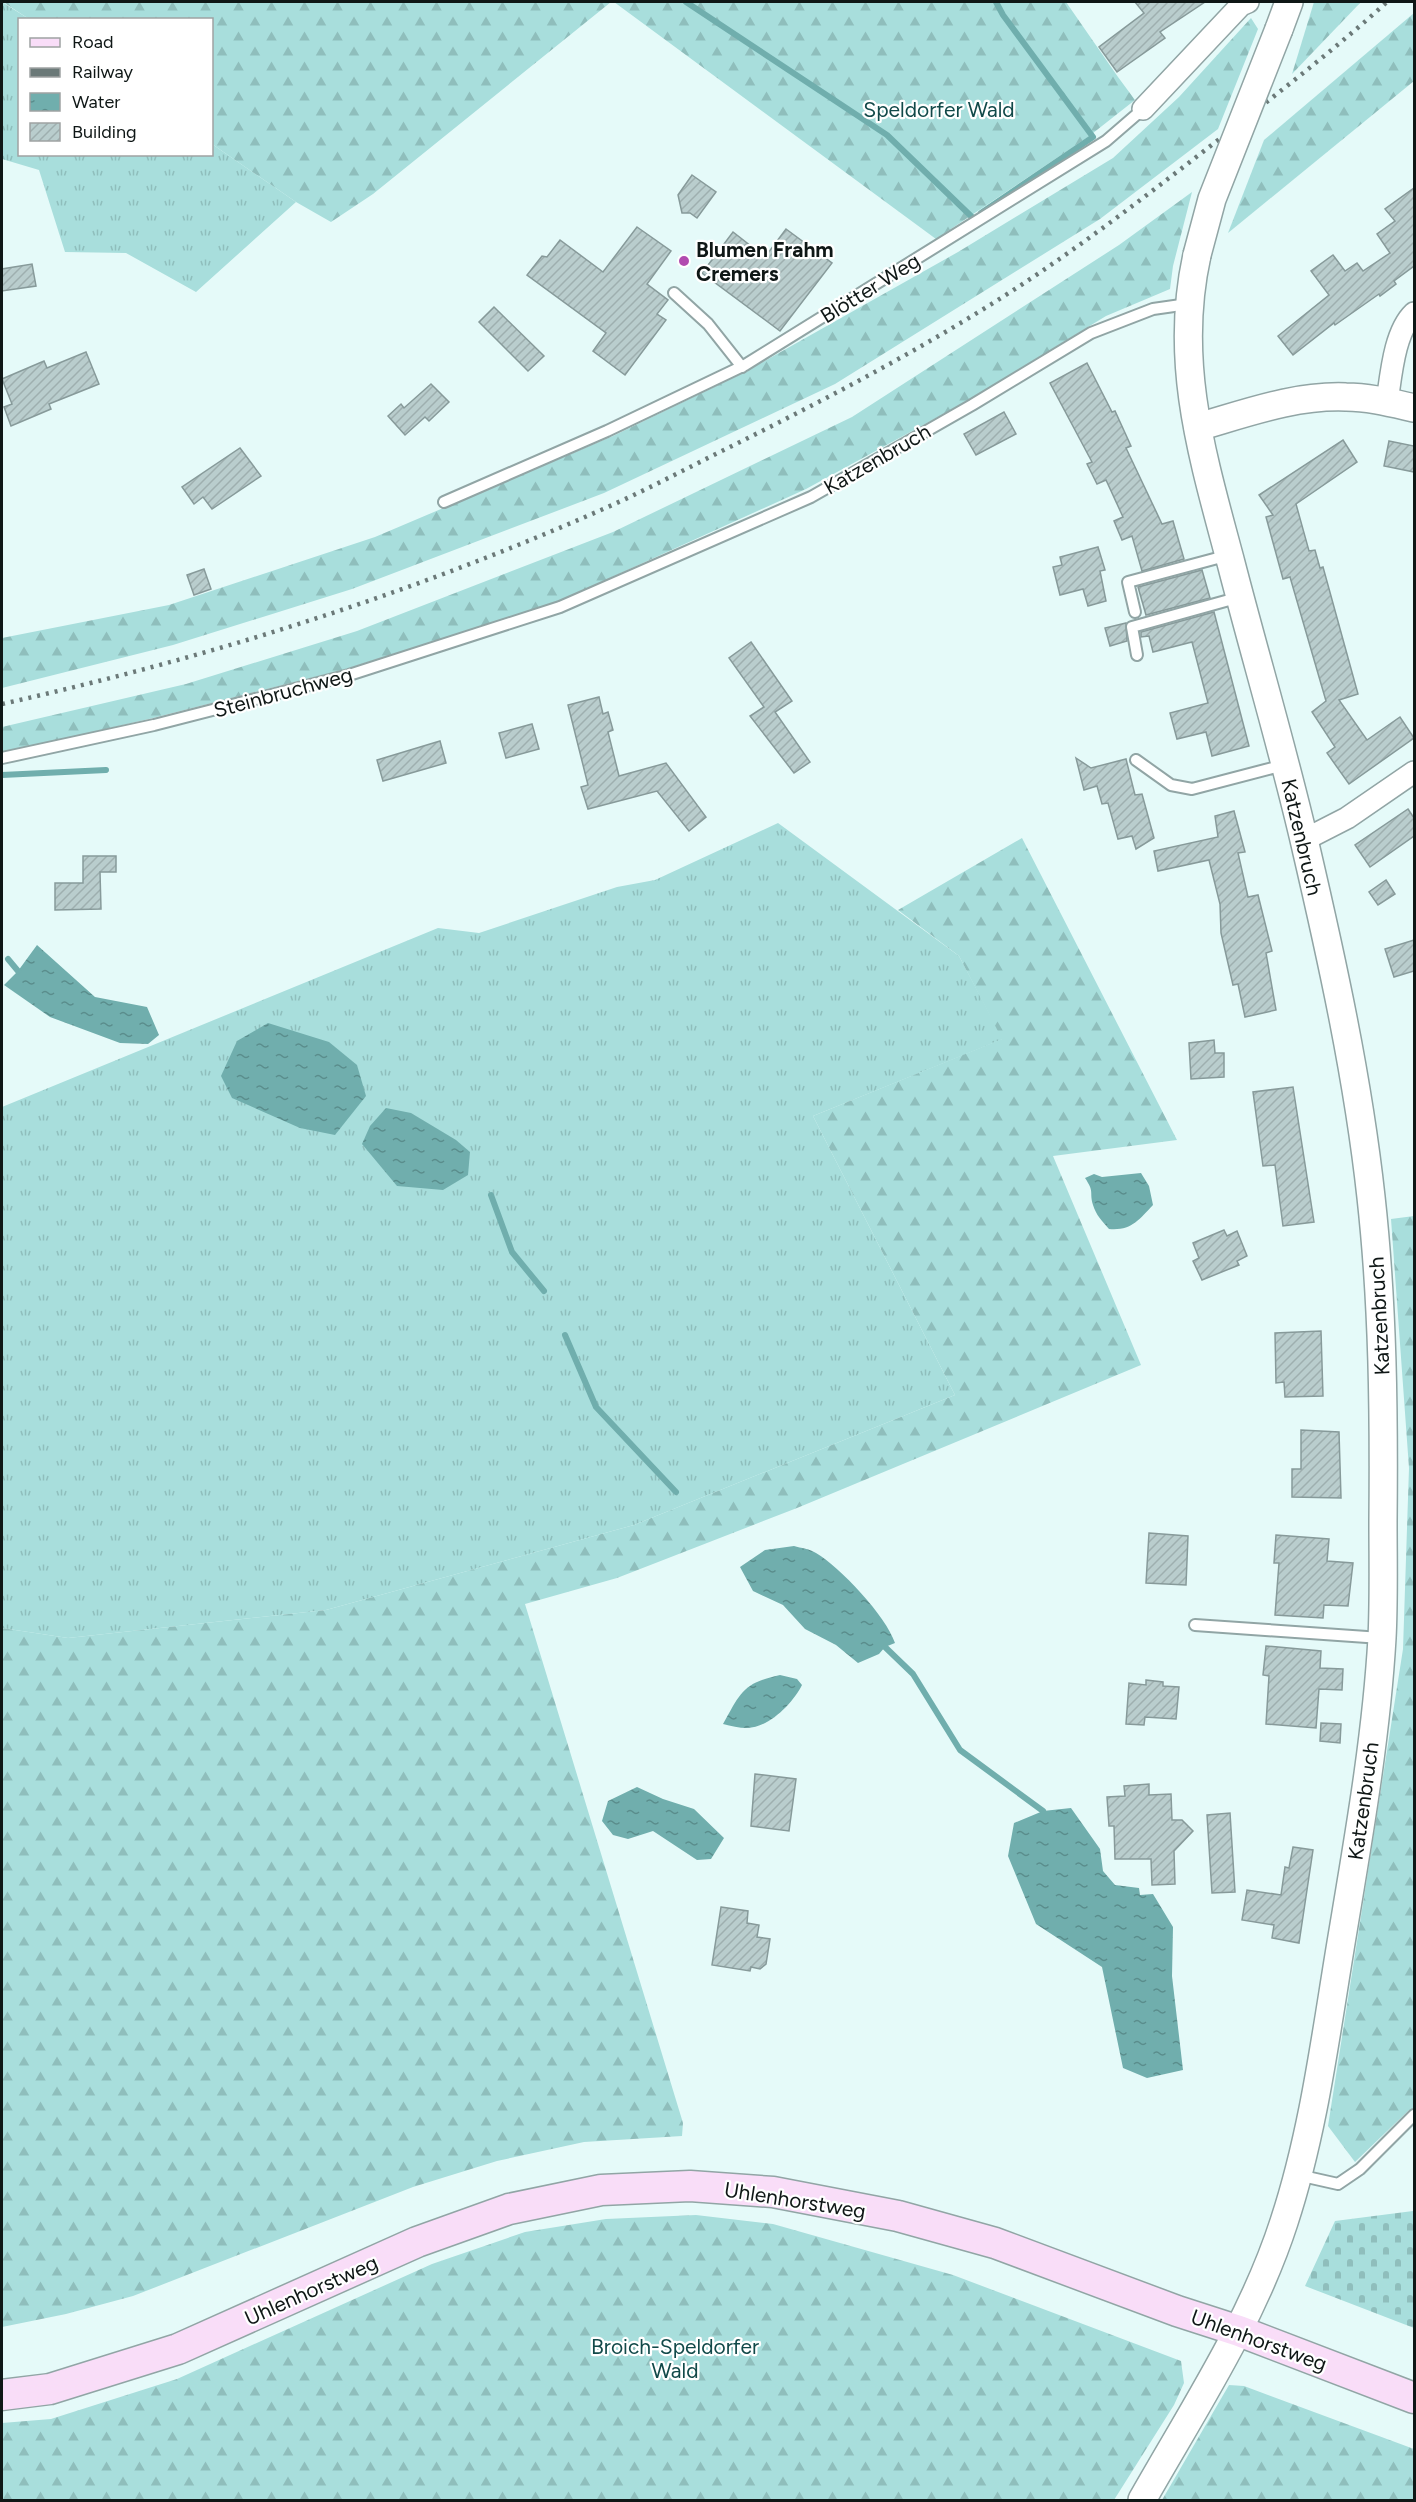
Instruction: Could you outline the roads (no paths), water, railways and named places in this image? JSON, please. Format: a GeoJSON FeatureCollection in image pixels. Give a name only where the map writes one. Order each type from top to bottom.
{"type":"FeatureCollection","features":[{"type":"Feature","properties":{"kind":"main road","name":"Uhlenhorstweg"},"geometry":{"type":"LineString","coordinates":[[2,2395],[50,2389],[178,2349],[417,2242],[509,2209],[601,2190],[690,2186],[773,2192],[898,2216],[995,2243],[1177,2311],[1239,2331],[1414,2398]]}},
{"type":"Feature","properties":{"kind":"street","name":"Blötter Weg"},"geometry":{"type":"LineString","coordinates":[[1143,109],[1241,5],[1248,2]]}},
{"type":"Feature","properties":{"kind":"street","name":"Katzenbruch"},"geometry":{"type":"LineString","coordinates":[[1142,2500],[1239,2331],[1283,2227],[1298,2175],[1316,2092],[1352,1878],[1373,1736],[1382,1638],[1383,1344],[1372,1202],[1357,1092],[1304,840],[1229,555],[1198,427],[1188,371],[1188,304],[1197,255],[1212,199],[1289,2]]}},
{"type":"Feature","properties":{"kind":"street"},"geometry":{"type":"LineString","coordinates":[[1388,402],[1393,363],[1402,331],[1414,313]]}},
{"type":"Feature","properties":{"kind":"street"},"geometry":{"type":"LineString","coordinates":[[1198,427],[1286,401],[1316,397],[1348,396],[1414,408]]}},
{"type":"Feature","properties":{"kind":"street"},"geometry":{"type":"LineString","coordinates":[[1304,840],[1347,818],[1414,772]]}},
{"type":"Feature","properties":{"kind":"lane","name":"Blötter Weg"},"geometry":{"type":"LineString","coordinates":[[444,502],[608,432],[742,367],[1106,141],[1143,109]]}},
{"type":"Feature","properties":{"kind":"lane"},"geometry":{"type":"LineString","coordinates":[[674,293],[708,324],[742,367]]}},
{"type":"Feature","properties":{"kind":"lane","name":"Katzenbruch"},"geometry":{"type":"LineString","coordinates":[[560,607],[811,496],[972,405],[1091,333],[1153,309],[1188,304]]}},
{"type":"Feature","properties":{"kind":"lane"},"geometry":{"type":"LineString","coordinates":[[1136,612],[1128,582],[1229,555]]}},
{"type":"Feature","properties":{"kind":"lane"},"geometry":{"type":"LineString","coordinates":[[1137,655],[1132,627],[1240,597]]}},
{"type":"Feature","properties":{"kind":"lane","name":"Steinbruchweg"},"geometry":{"type":"LineString","coordinates":[[2,758],[154,725],[349,675],[560,607]]}},
{"type":"Feature","properties":{"kind":"lane"},"geometry":{"type":"LineString","coordinates":[[1136,760],[1171,786],[1192,789],[1284,765]]}},
{"type":"Feature","properties":{"kind":"lane"},"geometry":{"type":"LineString","coordinates":[[1195,1625],[1382,1638]]}},
{"type":"Feature","properties":{"kind":"lane"},"geometry":{"type":"LineString","coordinates":[[1298,2175],[1338,2184],[1360,2169],[1414,2115]]}},
{"type":"Feature","properties":{"kind":"water"},"geometry":{"type":"Polygon","coordinates":[[[37,945],[95,997],[147,1007],[159,1035],[148,1044],[120,1043],[50,1017],[4,985],[18,971],[37,945]]]}},
{"type":"Feature","properties":{"kind":"water"},"geometry":{"type":"Polygon","coordinates":[[[268,1023],[329,1042],[357,1065],[366,1096],[335,1135],[300,1128],[232,1098],[221,1076],[237,1041],[268,1023]]]}},
{"type":"Feature","properties":{"kind":"water"},"geometry":{"type":"Polygon","coordinates":[[[386,1108],[411,1113],[456,1140],[470,1152],[468,1175],[443,1190],[397,1186],[362,1144],[370,1126],[386,1108]]]}},
{"type":"Feature","properties":{"kind":"water"},"geometry":{"type":"Polygon","coordinates":[[[1141,1173],[1149,1186],[1153,1205],[1139,1220],[1129,1226],[1109,1229],[1096,1212],[1091,1189],[1085,1178],[1094,1174],[1102,1177],[1141,1173]]]}},
{"type":"Feature","properties":{"kind":"water"},"geometry":{"type":"Polygon","coordinates":[[[794,1546],[816,1553],[837,1569],[872,1606],[895,1643],[885,1647],[879,1654],[858,1663],[836,1645],[805,1629],[783,1605],[753,1591],[740,1567],[765,1550],[794,1546]]]}},
{"type":"Feature","properties":{"kind":"water"},"geometry":{"type":"Polygon","coordinates":[[[780,1675],[797,1679],[802,1685],[786,1707],[772,1719],[755,1727],[741,1728],[723,1724],[744,1690],[758,1682],[780,1675]]]}},
{"type":"Feature","properties":{"kind":"water"},"geometry":{"type":"Polygon","coordinates":[[[637,1787],[663,1799],[694,1809],[724,1838],[711,1859],[697,1860],[653,1831],[628,1839],[613,1835],[602,1821],[608,1801],[637,1787]]]}},
{"type":"Feature","properties":{"kind":"water"},"geometry":{"type":"Polygon","coordinates":[[[1071,1808],[1100,1849],[1103,1871],[1115,1885],[1139,1888],[1140,1895],[1153,1894],[1173,1927],[1172,1976],[1183,2070],[1147,2078],[1123,2068],[1102,1967],[1036,1924],[1008,1856],[1014,1823],[1043,1811],[1071,1808]]]}},
{"type":"Feature","properties":{"kind":"waterway"},"geometry":{"type":"LineString","coordinates":[[686,2],[887,135],[973,218]]}},
{"type":"Feature","properties":{"kind":"waterway"},"geometry":{"type":"LineString","coordinates":[[981,213],[1093,137],[1003,15],[996,2]]}},
{"type":"Feature","properties":{"kind":"waterway"},"geometry":{"type":"LineString","coordinates":[[2,775],[106,770]]}},
{"type":"Feature","properties":{"kind":"waterway"},"geometry":{"type":"LineString","coordinates":[[8,959],[18,971]]}},
{"type":"Feature","properties":{"kind":"waterway"},"geometry":{"type":"LineString","coordinates":[[491,1195],[512,1252],[544,1291]]}},
{"type":"Feature","properties":{"kind":"waterway"},"geometry":{"type":"LineString","coordinates":[[565,1335],[596,1407],[676,1492]]}},
{"type":"Feature","properties":{"kind":"waterway"},"geometry":{"type":"LineString","coordinates":[[885,1647],[913,1674],[960,1750],[1043,1811]]}},
{"type":"Feature","properties":{"kind":"railway"},"geometry":{"type":"LineString","coordinates":[[2,704],[231,645],[381,597],[455,570],[601,510],[766,429],[914,350],[1037,275],[1222,137],[1387,2]]}},
{"type":"Feature","properties":{"kind":"place","name":"Blumen Frahm Cremers"},"geometry":{"type":"Point","coordinates":[684,261]}},
{"type":"Feature","properties":{"kind":"park label","name":"Speldorfer Wald"},"geometry":{"type":"Point","coordinates":[939,109]}},
{"type":"Feature","properties":{"kind":"park label","name":"Broich-Speldorfer Wald"},"geometry":{"type":"Point","coordinates":[675,2358]}}]}
